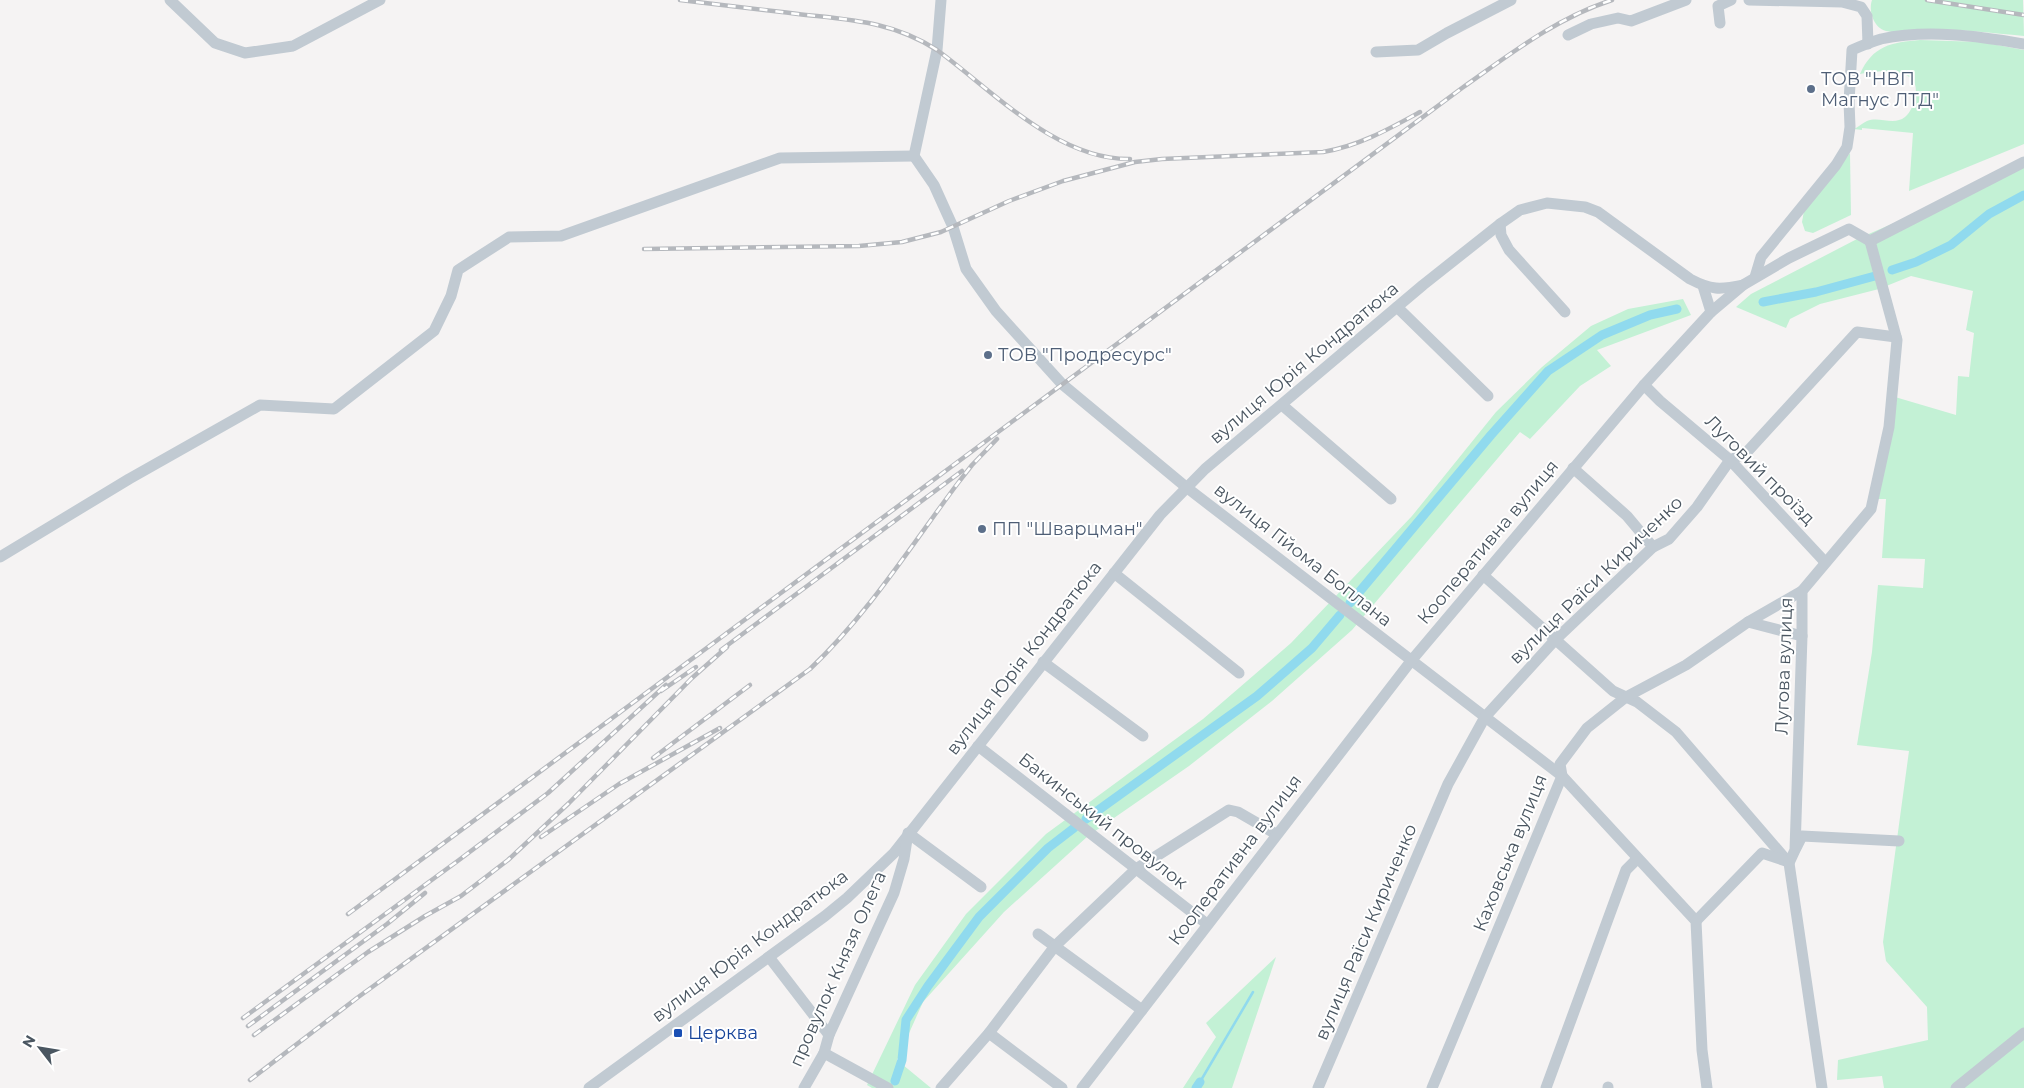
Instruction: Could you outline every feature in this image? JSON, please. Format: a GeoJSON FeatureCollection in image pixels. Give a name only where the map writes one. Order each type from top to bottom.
{"type":"FeatureCollection","features":[{"type":"Feature","properties":{"kind":"street"},"geometry":{"type":"LineString","coordinates":[[170,0],[215,42],[245,53],[293,46],[380,0]]}},
{"type":"Feature","properties":{"kind":"street"},"geometry":{"type":"LineString","coordinates":[[0,557],[129,479],[260,406],[334,409],[434,331],[451,296],[458,270],[509,237],[561,236],[780,158],[914,156],[938,50],[941,0]]}},
{"type":"Feature","properties":{"kind":"street"},"geometry":{"type":"LineString","coordinates":[[1376,52],[1418,50],[1511,0]]}},
{"type":"Feature","properties":{"kind":"street"},"geometry":{"type":"LineString","coordinates":[[1568,35],[1591,24],[1618,18],[1631,21],[1686,0]]}},
{"type":"Feature","properties":{"kind":"street"},"geometry":{"type":"LineString","coordinates":[[1720,23],[1713,3],[1731,0]]}},
{"type":"Feature","properties":{"kind":"street"},"geometry":{"type":"LineString","coordinates":[[1749,0],[1842,2],[1861,7],[1867,16],[1868,44]]}},
{"type":"Feature","properties":{"kind":"street"},"geometry":{"type":"LineString","coordinates":[[1755,277],[1762,257],[1836,165],[1847,147],[1850,127],[1849,102],[1852,50],[1881,39],[1920,34],[1974,36],[2024,44]]}},
{"type":"Feature","properties":{"kind":"street","name":"вулиця Гійома Боплана"},"geometry":{"type":"LineString","coordinates":[[914,156],[934,185],[942,202],[953,227],[966,269],[996,311],[1062,384],[1186,487],[1562,776],[1696,922]]}},
{"type":"Feature","properties":{"kind":"street"},"geometry":{"type":"LineString","coordinates":[[1870,241],[2024,162]]}},
{"type":"Feature","properties":{"kind":"street","name":"вулиця Юрія Кондратюка"},"geometry":{"type":"LineString","coordinates":[[589,1088],[847,898],[894,853],[1160,515],[1186,487],[1221,455],[1397,307],[1520,210],[1547,203],[1585,207],[1598,212],[1684,275],[1703,286],[1725,289],[1743,285]]}},
{"type":"Feature","properties":{"kind":"street"},"geometry":{"type":"LineString","coordinates":[[1500,224],[1501,235],[1509,250],[1565,312]]}},
{"type":"Feature","properties":{"kind":"street","name":"Кооперативна вулиця"},"geometry":{"type":"LineString","coordinates":[[1082,1088],[1410,661],[1644,385],[1711,312],[1755,277],[1789,258],[1850,229],[1870,241]]}},
{"type":"Feature","properties":{"kind":"street","name":"Лугова вулиця"},"geometry":{"type":"LineString","coordinates":[[1822,1088],[1789,862],[1795,850],[1802,591],[1871,509],[1889,427],[1896,337],[1870,241]]}},
{"type":"Feature","properties":{"kind":"street"},"geometry":{"type":"LineString","coordinates":[[1703,286],[1711,312]]}},
{"type":"Feature","properties":{"kind":"street"},"geometry":{"type":"LineString","coordinates":[[1397,307],[1488,396]]}},
{"type":"Feature","properties":{"kind":"street","name":"вулиця Раїси Кириченко"},"geometry":{"type":"LineString","coordinates":[[1318,1088],[1448,784],[1485,717],[1555,640],[1653,547],[1669,539],[1692,514],[1730,460],[1746,453],[1857,332],[1896,337]]}},
{"type":"Feature","properties":{"kind":"street","name":"Луговий проїзд"},"geometry":{"type":"LineString","coordinates":[[1644,385],[1660,401],[1730,460],[1825,562]]}},
{"type":"Feature","properties":{"kind":"street"},"geometry":{"type":"LineString","coordinates":[[1282,405],[1391,499]]}},
{"type":"Feature","properties":{"kind":"street"},"geometry":{"type":"LineString","coordinates":[[1573,468],[1627,516],[1653,547]]}},
{"type":"Feature","properties":{"kind":"street"},"geometry":{"type":"LineString","coordinates":[[1114,573],[1240,673]]}},
{"type":"Feature","properties":{"kind":"street"},"geometry":{"type":"LineString","coordinates":[[1483,575],[1613,691],[1638,702],[1676,732],[1789,862]]}},
{"type":"Feature","properties":{"kind":"street","name":"Каховська вулиця"},"geometry":{"type":"LineString","coordinates":[[1432,1088],[1562,776],[1560,764],[1587,728],[1626,697],[1686,665],[1748,622],[1802,591]]}},
{"type":"Feature","properties":{"kind":"street"},"geometry":{"type":"LineString","coordinates":[[1748,622],[1802,636]]}},
{"type":"Feature","properties":{"kind":"street"},"geometry":{"type":"LineString","coordinates":[[1043,662],[1144,736]]}},
{"type":"Feature","properties":{"kind":"street","name":"Бакинський провулок"},"geometry":{"type":"LineString","coordinates":[[978,746],[1207,924]]}},
{"type":"Feature","properties":{"kind":"street"},"geometry":{"type":"LineString","coordinates":[[941,1088],[989,1033],[1055,946],[1136,869],[1229,810],[1238,812],[1276,834]]}},
{"type":"Feature","properties":{"kind":"street"},"geometry":{"type":"LineString","coordinates":[[908,834],[981,887]]}},
{"type":"Feature","properties":{"kind":"street","name":"провулок Князя Олега"},"geometry":{"type":"LineString","coordinates":[[804,1088],[824,1053],[829,1035],[894,893],[904,859],[908,834]]}},
{"type":"Feature","properties":{"kind":"street"},"geometry":{"type":"LineString","coordinates":[[1789,862],[1802,836],[1899,841]]}},
{"type":"Feature","properties":{"kind":"street"},"geometry":{"type":"LineString","coordinates":[[1707,1088],[1702,1050],[1696,922],[1762,854],[1789,862]]}},
{"type":"Feature","properties":{"kind":"street"},"geometry":{"type":"LineString","coordinates":[[1546,1088],[1626,870],[1637,859]]}},
{"type":"Feature","properties":{"kind":"street"},"geometry":{"type":"LineString","coordinates":[[1038,934],[1142,1010]]}},
{"type":"Feature","properties":{"kind":"street"},"geometry":{"type":"LineString","coordinates":[[769,957],[829,1035]]}},
{"type":"Feature","properties":{"kind":"street"},"geometry":{"type":"LineString","coordinates":[[989,1033],[1062,1088]]}},
{"type":"Feature","properties":{"kind":"street"},"geometry":{"type":"LineString","coordinates":[[1956,1088],[2024,1033]]}},
{"type":"Feature","properties":{"kind":"street"},"geometry":{"type":"LineString","coordinates":[[824,1053],[888,1088]]}},
{"type":"Feature","properties":{"kind":"green space"},"geometry":{"type":"Polygon","coordinates":[[[1872,0],[2023,0],[2024,36],[1940,29],[1886,31],[1875,23],[1871,9],[1872,0]]]}},
{"type":"Feature","properties":{"kind":"green space"},"geometry":{"type":"Polygon","coordinates":[[[1920,40],[1981,42],[2024,50],[2024,144],[1909,191],[1913,133],[1862,128],[1862,130],[1854,129],[1872,120],[1901,120],[1909,113],[1913,106],[1916,87],[1906,75],[1888,71],[1860,74],[1870,57],[1884,47],[1900,42],[1920,40]]]}},
{"type":"Feature","properties":{"kind":"green space"},"geometry":{"type":"Polygon","coordinates":[[[1850,153],[1851,215],[1813,233],[1805,231],[1802,222],[1804,211],[1850,153]]]}},
{"type":"Feature","properties":{"kind":"green space"},"geometry":{"type":"Polygon","coordinates":[[[2024,167],[2024,1088],[1884,1088],[1882,1076],[1837,1080],[1838,1060],[1928,1040],[1927,1007],[1886,961],[1883,942],[1909,751],[1857,745],[1872,652],[1878,585],[1923,588],[1925,559],[1882,558],[1886,499],[1876,499],[1895,397],[1956,415],[1958,376],[1969,377],[1974,333],[1966,330],[1973,291],[1911,276],[1879,289],[1820,304],[1790,319],[1786,328],[1736,307],[1751,294],[1857,239],[2024,167]]]}},
{"type":"Feature","properties":{"kind":"green space"},"geometry":{"type":"Polygon","coordinates":[[[1683,299],[1691,315],[1597,350],[1611,366],[1580,386],[1530,439],[1520,432],[1352,630],[1272,701],[1189,766],[1088,836],[1004,912],[923,1002],[897,1060],[931,1088],[872,1088],[867,1085],[915,985],[966,914],[1046,834],[1203,719],[1291,643],[1412,516],[1496,412],[1542,367],[1591,326],[1628,309],[1683,299]]]}},
{"type":"Feature","properties":{"kind":"green space"},"geometry":{"type":"Polygon","coordinates":[[[1276,957],[1232,1088],[1183,1088],[1216,1037],[1206,1023],[1276,957]]]}},
{"type":"Feature","properties":{"kind":"waterway"},"geometry":{"type":"LineString","coordinates":[[1892,270],[1916,262],[1951,245],[1989,214],[2024,195]]}},
{"type":"Feature","properties":{"kind":"waterway"},"geometry":{"type":"LineString","coordinates":[[1763,302],[1816,292],[1875,276]]}},
{"type":"Feature","properties":{"kind":"waterway"},"geometry":{"type":"LineString","coordinates":[[1350,603],[1491,435],[1548,371],[1602,335],[1650,315],[1677,309]]}},
{"type":"Feature","properties":{"kind":"waterway"},"geometry":{"type":"LineString","coordinates":[[1086,819],[1257,696],[1312,648],[1340,615]]}},
{"type":"Feature","properties":{"kind":"waterway"},"geometry":{"type":"LineString","coordinates":[[895,1081],[902,1060],[906,1020],[928,986],[979,917],[1048,848],[1074,828]]}},
{"type":"Feature","properties":{"kind":"waterway"},"geometry":{"type":"LineString","coordinates":[[1200,1082],[1253,992]]}},
{"type":"Feature","properties":{"kind":"waterway"},"geometry":{"type":"LineString","coordinates":[[1196,1088],[1200,1082]]}},
{"type":"Feature","properties":{"kind":"railway"},"geometry":{"type":"LineString","coordinates":[[680,0],[853,20],[887,27],[904,33],[937,50],[1003,103],[1052,136],[1077,148],[1103,156],[1130,159]]}},
{"type":"Feature","properties":{"kind":"railway"},"geometry":{"type":"LineString","coordinates":[[348,914],[1462,88],[1515,50],[1552,27],[1612,0]]}},
{"type":"Feature","properties":{"kind":"railway"},"geometry":{"type":"LineString","coordinates":[[1927,0],[2024,15]]}},
{"type":"Feature","properties":{"kind":"railway"},"geometry":{"type":"LineString","coordinates":[[644,249],[859,246],[902,242],[941,232],[1009,201],[1063,181],[1135,162],[1162,159],[1323,152],[1349,146],[1385,131],[1420,112]]}},
{"type":"Feature","properties":{"kind":"railway"},"geometry":{"type":"LineString","coordinates":[[250,1080],[357,998],[810,669],[831,648],[870,602],[972,465],[997,439]]}},
{"type":"Feature","properties":{"kind":"railway"},"geometry":{"type":"LineString","coordinates":[[721,650],[962,471]]}},
{"type":"Feature","properties":{"kind":"railway"},"geometry":{"type":"LineString","coordinates":[[254,1035],[368,952],[461,896],[508,860],[569,803],[692,678],[727,647]]}},
{"type":"Feature","properties":{"kind":"railway"},"geometry":{"type":"LineString","coordinates":[[661,691],[696,667]]}},
{"type":"Feature","properties":{"kind":"railway"},"geometry":{"type":"LineString","coordinates":[[243,1018],[548,793],[666,685]]}},
{"type":"Feature","properties":{"kind":"railway"},"geometry":{"type":"LineString","coordinates":[[653,758],[750,685]]}},
{"type":"Feature","properties":{"kind":"railway"},"geometry":{"type":"LineString","coordinates":[[541,837],[619,784],[720,728]]}},
{"type":"Feature","properties":{"kind":"railway"},"geometry":{"type":"LineString","coordinates":[[248,1026],[387,924],[425,893]]}},
{"type":"Feature","properties":{"kind":"place","name":"ТОВ \"НВП Магнус ЛТД\""},"geometry":{"type":"Point","coordinates":[1811,89]}},
{"type":"Feature","properties":{"kind":"place","name":"ТОВ \"Продресурс\""},"geometry":{"type":"Point","coordinates":[988,355]}},
{"type":"Feature","properties":{"kind":"place","name":"ПП \"Шварцман\""},"geometry":{"type":"Point","coordinates":[982,529]}},
{"type":"Feature","properties":{"kind":"place","name":"Церква"},"geometry":{"type":"Point","coordinates":[678,1033]}}]}
